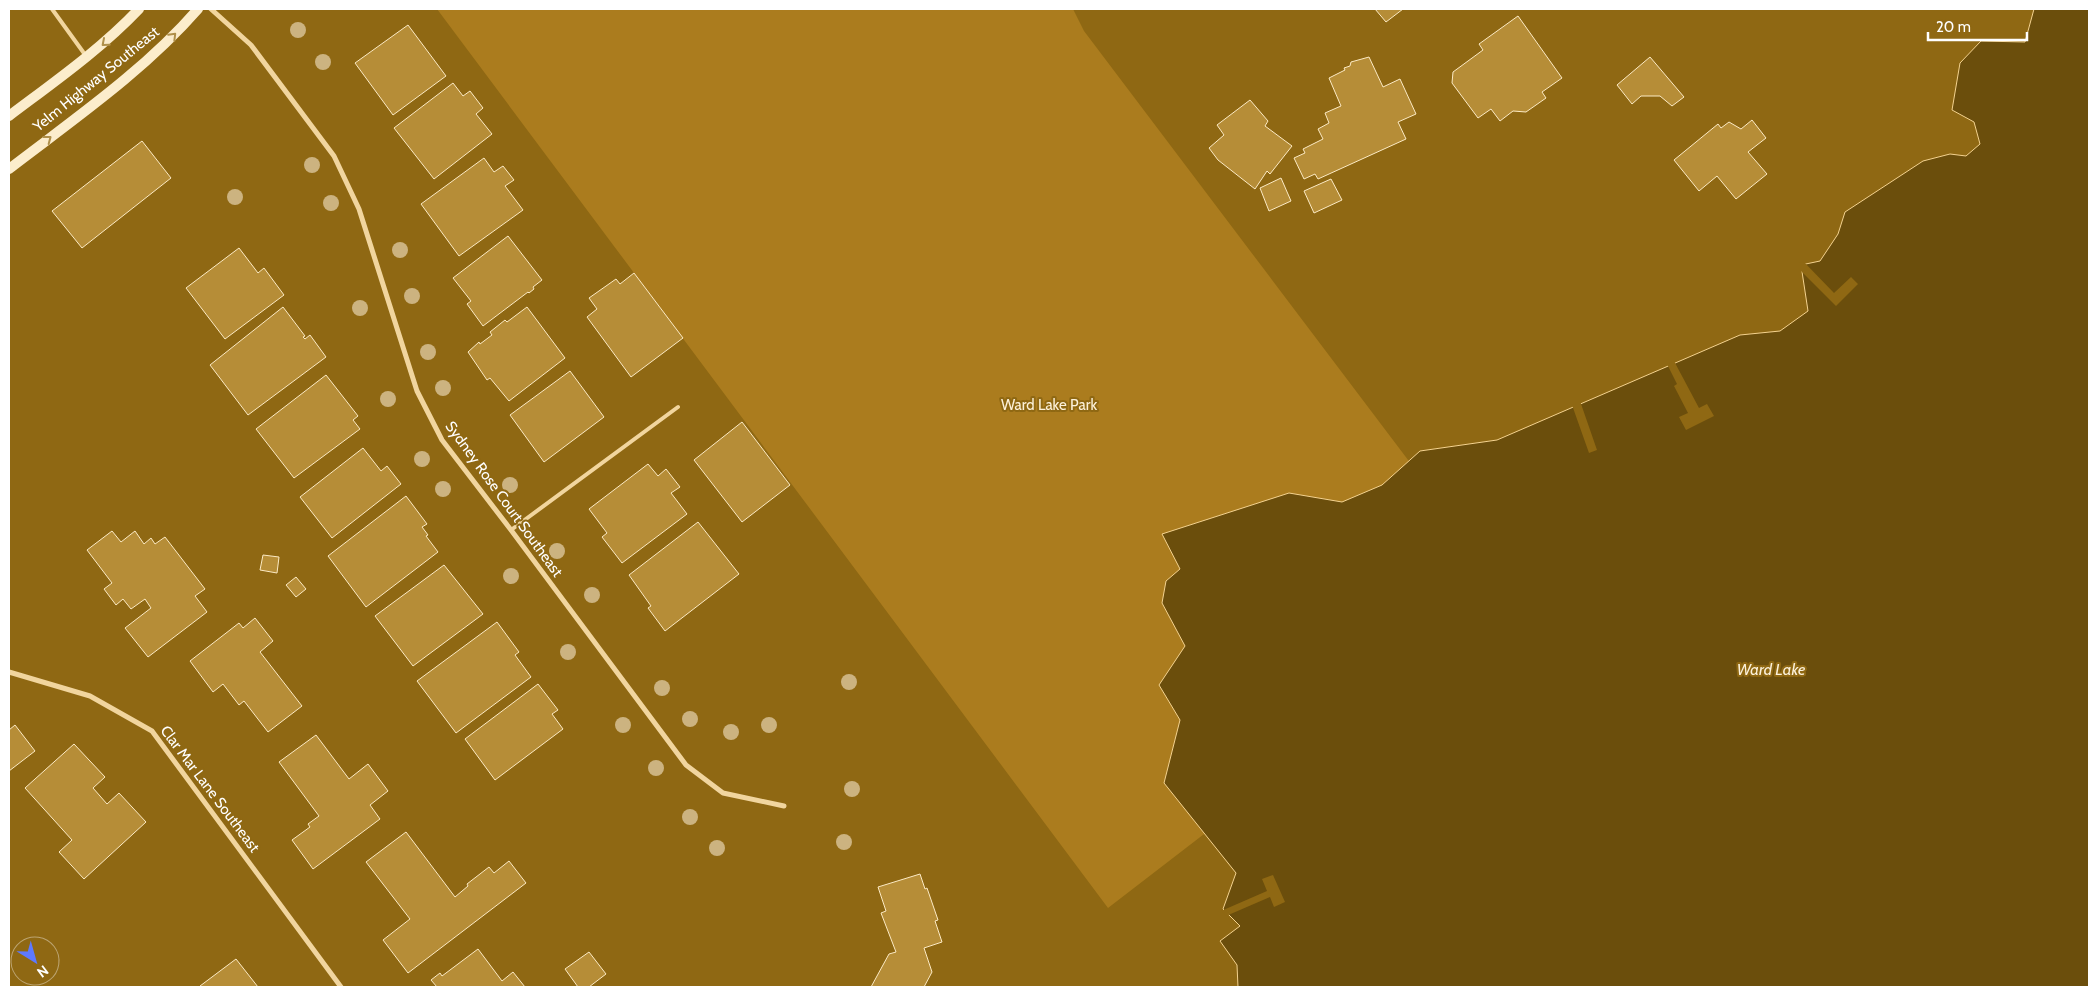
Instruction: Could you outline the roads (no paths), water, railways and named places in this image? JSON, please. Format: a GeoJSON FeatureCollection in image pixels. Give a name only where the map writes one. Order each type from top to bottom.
{"type":"FeatureCollection","features":[{"type":"Feature","properties":{"kind":"main road","name":"Yelm Highway Southeast"},"geometry":{"type":"LineString","coordinates":[[9,116],[88,58],[139,9]]}},
{"type":"Feature","properties":{"kind":"main road","name":"Yelm Highway Southeast"},"geometry":{"type":"LineString","coordinates":[[9,169],[152,57],[198,9]]}},
{"type":"Feature","properties":{"kind":"street","name":"Sydney Rose Court Southeast"},"geometry":{"type":"LineString","coordinates":[[211,9],[251,45],[334,156],[359,209],[417,392],[442,440],[686,765],[723,793],[784,806]]}},
{"type":"Feature","properties":{"kind":"street","name":"Clar Mar Lane Southeast"},"geometry":{"type":"LineString","coordinates":[[9,672],[90,696],[152,731],[342,987]]}},
{"type":"Feature","properties":{"kind":"lane"},"geometry":{"type":"LineString","coordinates":[[52,9],[88,58]]}},
{"type":"Feature","properties":{"kind":"lane"},"geometry":{"type":"LineString","coordinates":[[511,530],[678,407]]}},
{"type":"Feature","properties":{"kind":"water","name":"Ward Lake"},"geometry":{"type":"Polygon","coordinates":[[[2034,9],[2089,9],[2089,987],[1238,987],[1237,965],[1220,941],[1240,926],[1223,909],[1236,873],[1164,783],[1180,720],[1159,685],[1185,646],[1162,603],[1166,581],[1180,569],[1162,534],[1289,493],[1342,502],[1382,485],[1420,451],[1497,440],[1740,335],[1780,331],[1808,311],[1801,265],[1820,261],[1838,234],[1845,212],[1923,161],[1950,154],[1966,156],[1980,144],[1974,122],[1952,110],[1960,63],[1981,41],[2025,42],[2034,9]]]}},
{"type":"Feature","properties":{"kind":"park label","name":"Ward Lake Park"},"geometry":{"type":"Point","coordinates":[1049,405]}}]}
